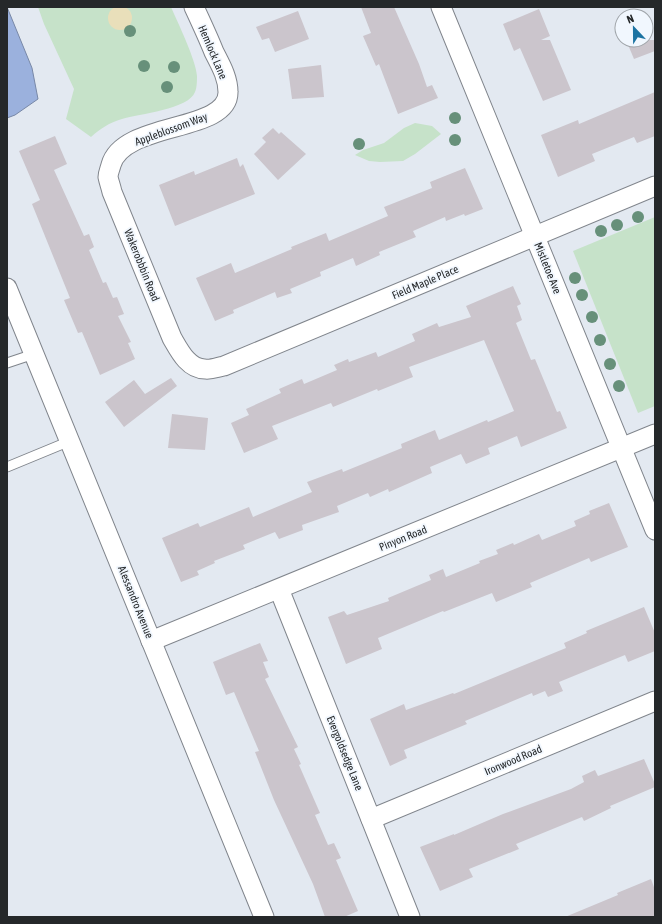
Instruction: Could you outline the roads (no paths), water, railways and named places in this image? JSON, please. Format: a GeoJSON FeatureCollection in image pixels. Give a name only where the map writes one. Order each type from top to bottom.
{"type":"FeatureCollection","features":[{"type":"Feature","properties":{"kind":"street","name":"Hemlock Lane"},"geometry":{"type":"LineString","coordinates":[[194,7],[224,73],[228,92],[227,98]]}},
{"type":"Feature","properties":{"kind":"street","name":"Mistletoe Ave"},"geometry":{"type":"LineString","coordinates":[[441,7],[655,530]]}},
{"type":"Feature","properties":{"kind":"street","name":"Appleblossom Way"},"geometry":{"type":"LineString","coordinates":[[113,159],[123,147],[144,137],[205,118],[219,110],[227,98]]}},
{"type":"Feature","properties":{"kind":"street","name":"Wakerobbbin Road"},"geometry":{"type":"LineString","coordinates":[[113,159],[108,176],[112,192],[172,338],[181,353],[192,365]]}},
{"type":"Feature","properties":{"kind":"street","name":"Field Maple Place"},"geometry":{"type":"LineString","coordinates":[[192,365],[205,370],[224,366],[655,186]]}},
{"type":"Feature","properties":{"kind":"street","name":"Alessandro Avenue"},"geometry":{"type":"LineString","coordinates":[[7,288],[264,917]]}},
{"type":"Feature","properties":{"kind":"street","name":"Pinyon Road"},"geometry":{"type":"LineString","coordinates":[[151,641],[655,434]]}},
{"type":"Feature","properties":{"kind":"street","name":"Evergoldsedge Lane"},"geometry":{"type":"LineString","coordinates":[[279,589],[410,917]]}},
{"type":"Feature","properties":{"kind":"street","name":"Ironwood Road"},"geometry":{"type":"LineString","coordinates":[[371,819],[655,701]]}},
{"type":"Feature","properties":{"kind":"lane"},"geometry":{"type":"LineString","coordinates":[[7,363],[34,354]]}},
{"type":"Feature","properties":{"kind":"lane"},"geometry":{"type":"LineString","coordinates":[[7,467],[70,441]]}},
{"type":"Feature","properties":{"kind":"water"},"geometry":{"type":"Polygon","coordinates":[[[7,7],[32,68],[38,99],[15,115],[7,118],[7,7]]]}}]}
